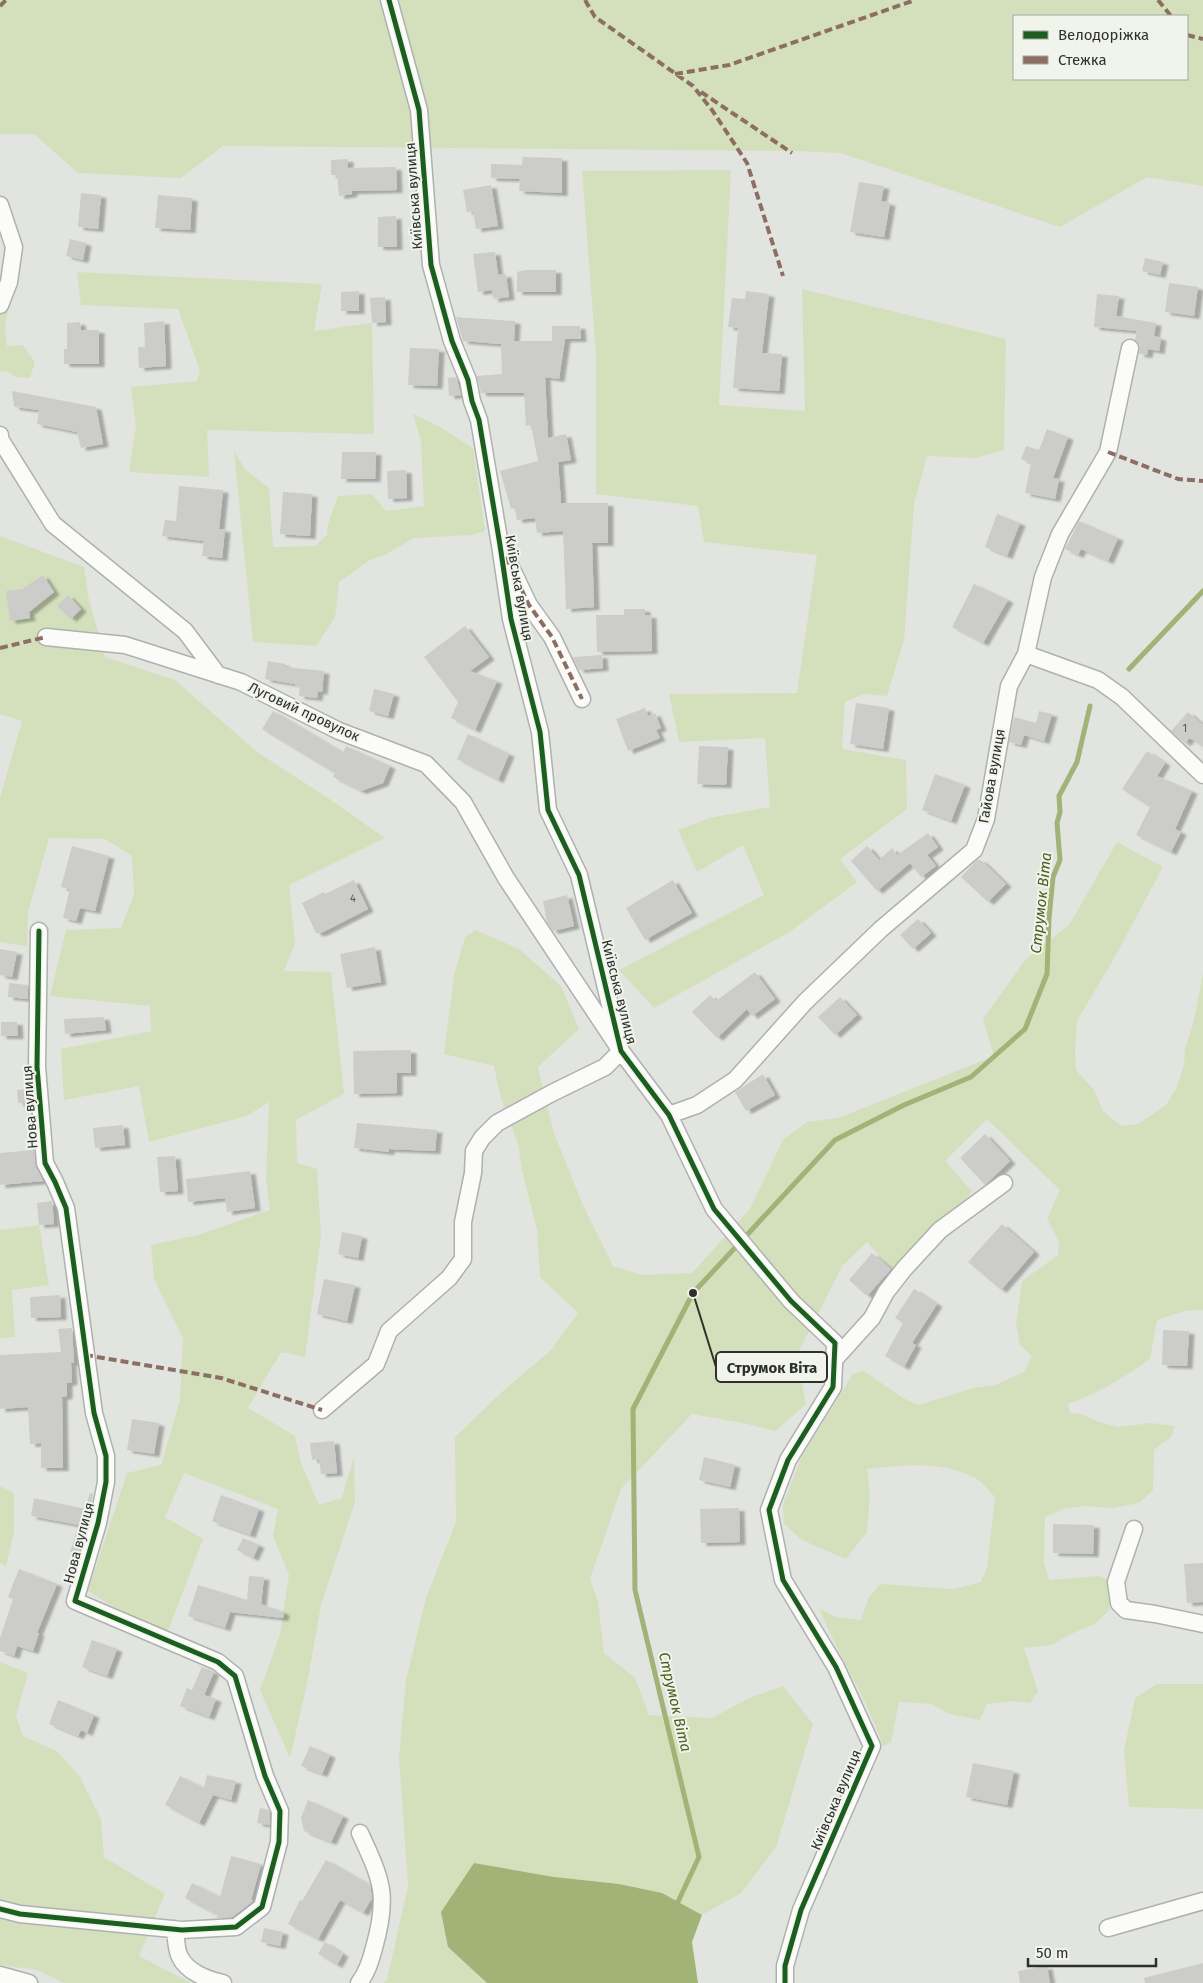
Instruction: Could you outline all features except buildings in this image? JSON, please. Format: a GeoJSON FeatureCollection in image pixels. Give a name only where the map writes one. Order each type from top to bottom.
{"type":"FeatureCollection","features":[{"type":"Feature","properties":{"kind":"street","name":"Київська вулиця"},"geometry":{"type":"LineString","coordinates":[[389,0],[419,110],[431,265],[452,341],[468,380],[472,401],[479,420],[511,619],[540,732],[548,810],[579,875],[621,1051],[669,1115],[714,1210],[791,1301],[835,1343],[833,1387],[788,1460],[769,1510],[783,1580],[836,1667],[872,1746],[800,1910],[785,1966],[785,1983]]}},
{"type":"Feature","properties":{"kind":"street"},"geometry":{"type":"LineString","coordinates":[[0,206],[14,247],[10,282],[0,305]]}},
{"type":"Feature","properties":{"kind":"street","name":"Гайова вулиця"},"geometry":{"type":"LineString","coordinates":[[669,1115],[697,1105],[735,1080],[805,1002],[881,929],[974,850],[986,819],[1008,686],[1026,654],[1043,577],[1060,534],[1108,452],[1130,348]]}},
{"type":"Feature","properties":{"kind":"street"},"geometry":{"type":"LineString","coordinates":[[0,436],[0,439],[53,524],[185,631],[218,675]]}},
{"type":"Feature","properties":{"kind":"street"},"geometry":{"type":"LineString","coordinates":[[500,545],[529,605],[552,637],[582,699]]}},
{"type":"Feature","properties":{"kind":"street","name":"Луговий провулок"},"geometry":{"type":"LineString","coordinates":[[46,637],[124,645],[241,682],[338,732],[426,764],[463,802],[506,878],[621,1051]]}},
{"type":"Feature","properties":{"kind":"street"},"geometry":{"type":"LineString","coordinates":[[1026,654],[1098,680],[1122,696],[1203,776]]}},
{"type":"Feature","properties":{"kind":"street","name":"Нова вулиця"},"geometry":{"type":"LineString","coordinates":[[0,1909],[20,1914],[175,1930],[236,1927],[262,1907],[279,1842],[280,1811],[264,1776],[235,1676],[218,1662],[75,1601],[98,1523],[106,1482],[106,1456],[94,1413],[66,1208],[45,1163],[37,1067],[39,931]]}},
{"type":"Feature","properties":{"kind":"street"},"geometry":{"type":"LineString","coordinates":[[322,1410],[376,1364],[389,1331],[449,1278],[463,1259],[463,1222],[473,1173],[474,1151],[482,1138],[497,1123],[605,1067],[621,1051]]}},
{"type":"Feature","properties":{"kind":"street"},"geometry":{"type":"LineString","coordinates":[[834,1360],[872,1318],[886,1292],[904,1269],[940,1230],[1004,1183]]}},
{"type":"Feature","properties":{"kind":"street"},"geometry":{"type":"LineString","coordinates":[[1134,1530],[1116,1582],[1119,1602],[1126,1610],[1203,1624]]}},
{"type":"Feature","properties":{"kind":"street"},"geometry":{"type":"LineString","coordinates":[[359,1983],[370,1964],[381,1923],[383,1894],[375,1867],[360,1833]]}},
{"type":"Feature","properties":{"kind":"street"},"geometry":{"type":"LineString","coordinates":[[1108,1928],[1203,1901]]}},
{"type":"Feature","properties":{"kind":"street"},"geometry":{"type":"LineString","coordinates":[[175,1930],[180,1957],[191,1970],[210,1980],[223,1983]]}},
{"type":"Feature","properties":{"kind":"street"},"geometry":{"type":"LineString","coordinates":[[0,1975],[29,1983]]}},
{"type":"Feature","properties":{"kind":"shaded area"},"geometry":{"type":"Polygon","coordinates":[[[0,0],[1203,0],[1203,186],[1147,177],[1060,227],[840,153],[223,146],[181,178],[78,173],[34,134],[0,134],[0,0]]]}},
{"type":"Feature","properties":{"kind":"shaded area"},"geometry":{"type":"Polygon","coordinates":[[[731,170],[719,405],[805,411],[802,289],[1006,339],[1004,450],[975,458],[927,456],[914,504],[904,640],[887,696],[864,694],[845,702],[842,749],[906,760],[907,809],[840,859],[857,882],[788,933],[654,1008],[619,970],[764,895],[743,845],[697,872],[678,830],[709,818],[770,807],[765,738],[679,742],[669,694],[797,693],[817,555],[704,542],[698,506],[596,494],[596,355],[582,171],[731,170]]]}},
{"type":"Feature","properties":{"kind":"shaded area"},"geometry":{"type":"Polygon","coordinates":[[[77,272],[322,284],[314,331],[372,323],[374,434],[207,430],[209,477],[129,472],[136,426],[131,387],[197,381],[200,371],[178,309],[81,305],[77,272]]]}},
{"type":"Feature","properties":{"kind":"shaded area"},"geometry":{"type":"Polygon","coordinates":[[[0,301],[10,301],[5,327],[7,346],[23,345],[35,362],[30,378],[16,377],[6,371],[0,372],[0,301]]]}},
{"type":"Feature","properties":{"kind":"shaded area"},"geometry":{"type":"Polygon","coordinates":[[[413,414],[440,427],[473,448],[485,531],[472,535],[414,538],[385,555],[370,560],[339,582],[335,617],[316,646],[253,642],[234,451],[245,469],[269,488],[273,547],[315,546],[327,535],[328,524],[338,496],[372,494],[386,511],[424,506],[421,442],[413,414]]]}},
{"type":"Feature","properties":{"kind":"shaded area"},"geometry":{"type":"Polygon","coordinates":[[[0,536],[84,567],[89,600],[105,657],[175,680],[257,752],[385,838],[289,885],[295,943],[284,971],[331,972],[344,1094],[296,1120],[297,1163],[317,1169],[321,1236],[305,1357],[281,1352],[248,1408],[295,1436],[301,1463],[319,1505],[342,1498],[354,1456],[355,1502],[321,1605],[307,1684],[290,1758],[260,1690],[280,1634],[289,1575],[273,1536],[278,1509],[184,1473],[165,1517],[203,1539],[165,1639],[88,1591],[127,1473],[161,1465],[180,1400],[183,1338],[154,1279],[151,1245],[198,1235],[270,1210],[266,1179],[269,1102],[247,1116],[149,1142],[139,1086],[64,1100],[61,1049],[151,1031],[150,1006],[50,996],[66,930],[121,928],[134,894],[132,856],[105,839],[49,838],[28,912],[27,946],[0,942],[0,798],[22,721],[0,714],[0,536]]]}},
{"type":"Feature","properties":{"kind":"shaded area"},"geometry":{"type":"Polygon","coordinates":[[[1117,842],[1163,867],[1116,955],[1077,1021],[1076,1070],[1094,1090],[1103,1111],[1121,1126],[1138,1124],[1166,1105],[1176,1089],[1184,1065],[1185,1048],[1193,1024],[1203,974],[1203,1310],[1184,1311],[1157,1320],[1150,1359],[1110,1385],[1068,1404],[1070,1413],[1081,1414],[1096,1421],[1118,1427],[1151,1423],[1175,1426],[1171,1437],[1154,1450],[1153,1490],[1139,1503],[1112,1508],[1086,1506],[1063,1509],[1045,1517],[1044,1562],[1049,1580],[1099,1576],[1107,1579],[1110,1609],[1095,1624],[1071,1634],[1052,1645],[1024,1648],[1038,1692],[1030,1703],[1013,1701],[987,1704],[980,1720],[949,1714],[932,1704],[899,1702],[891,1742],[883,1746],[869,1711],[819,1608],[836,1617],[861,1620],[868,1599],[880,1584],[953,1589],[981,1582],[987,1567],[995,1497],[975,1478],[949,1468],[908,1465],[867,1469],[870,1494],[867,1532],[846,1559],[802,1540],[784,1524],[783,1505],[801,1458],[853,1374],[864,1371],[903,1398],[919,1405],[973,1388],[995,1385],[1024,1372],[1032,1356],[1020,1345],[1016,1323],[1022,1281],[1058,1255],[1059,1241],[1047,1219],[1060,1190],[987,1119],[945,1161],[972,1191],[946,1226],[891,1269],[867,1242],[843,1265],[797,1355],[806,1404],[775,1431],[692,1414],[621,1489],[590,1579],[598,1601],[604,1653],[635,1678],[649,1715],[712,1718],[747,1699],[783,1686],[813,1724],[776,1847],[741,1893],[702,1915],[662,1893],[619,1884],[554,1877],[474,1863],[461,1883],[448,1947],[487,1983],[383,1983],[387,1980],[408,1886],[399,1757],[406,1680],[426,1598],[456,1522],[455,1437],[505,1389],[551,1350],[578,1313],[540,1277],[537,1230],[522,1170],[518,1144],[500,1095],[494,1066],[444,1054],[454,975],[465,937],[476,930],[519,949],[561,986],[579,1029],[538,1067],[554,1133],[582,1203],[613,1266],[642,1275],[692,1273],[750,1209],[783,1140],[807,1122],[838,1118],[994,1056],[983,1019],[1026,959],[1069,925],[1117,842]]]}},
{"type":"Feature","properties":{"kind":"shaded area"},"geometry":{"type":"Polygon","coordinates":[[[39,1225],[49,1285],[12,1290],[15,1337],[0,1338],[0,1230],[39,1225]]]}},
{"type":"Feature","properties":{"kind":"shaded area"},"geometry":{"type":"Polygon","coordinates":[[[0,1486],[14,1493],[14,1532],[6,1566],[0,1563],[0,1486]]]}},
{"type":"Feature","properties":{"kind":"shaded area"},"geometry":{"type":"Polygon","coordinates":[[[0,1662],[28,1673],[16,1716],[23,1736],[58,1752],[80,1777],[101,1819],[104,1857],[165,1894],[139,1956],[191,1983],[64,1983],[37,1970],[0,1965],[0,1662]]]}},
{"type":"Feature","properties":{"kind":"shaded area"},"geometry":{"type":"Polygon","coordinates":[[[1157,1684],[1203,1684],[1203,1809],[1129,1807],[1124,1750],[1135,1698],[1157,1684]]]}},
{"type":"Feature","properties":{"kind":"shaded area"},"geometry":{"type":"Polygon","coordinates":[[[474,1863],[554,1877],[619,1884],[662,1893],[702,1915],[692,1942],[698,1983],[487,1983],[448,1947],[441,1912],[474,1863]]]}},
{"type":"Feature","properties":{"kind":"waterway","name":"Струмок Віта"},"geometry":{"type":"LineString","coordinates":[[1129,669],[1203,591]]}},
{"type":"Feature","properties":{"kind":"waterway","name":"Струмок Віта"},"geometry":{"type":"LineString","coordinates":[[676,1906],[699,1857],[635,1590],[633,1409],[693,1293],[835,1140],[904,1105],[971,1077],[1025,1029],[1047,974],[1053,877],[1060,860],[1057,823],[1060,812],[1059,796],[1077,762],[1090,706]]}},
{"type":"Feature","properties":{"kind":"marked path"},"geometry":{"type":"LineString","coordinates":[[0,6],[6,0]]}},
{"type":"Feature","properties":{"kind":"marked path"},"geometry":{"type":"LineString","coordinates":[[585,0],[595,17],[693,86],[712,110],[747,163],[783,276]]}},
{"type":"Feature","properties":{"kind":"marked path"},"geometry":{"type":"LineString","coordinates":[[675,74],[729,65],[915,0]]}},
{"type":"Feature","properties":{"kind":"marked path"},"geometry":{"type":"LineString","coordinates":[[1158,0],[1170,15]]}},
{"type":"Feature","properties":{"kind":"marked path"},"geometry":{"type":"LineString","coordinates":[[1188,35],[1203,39]]}},
{"type":"Feature","properties":{"kind":"marked path"},"geometry":{"type":"LineString","coordinates":[[701,92],[792,153]]}},
{"type":"Feature","properties":{"kind":"marked path"},"geometry":{"type":"LineString","coordinates":[[1108,452],[1178,479],[1203,481]]}},
{"type":"Feature","properties":{"kind":"marked path"},"geometry":{"type":"LineString","coordinates":[[506,557],[529,605],[552,637],[582,699]]}},
{"type":"Feature","properties":{"kind":"marked path"},"geometry":{"type":"LineString","coordinates":[[0,648],[46,637]]}},
{"type":"Feature","properties":{"kind":"marked path"},"geometry":{"type":"LineString","coordinates":[[85,1355],[221,1378],[322,1410]]}},
{"type":"Feature","properties":{"kind":"cycle path"},"geometry":{"type":"LineString","coordinates":[[389,0],[419,110],[431,265],[452,341],[468,380],[472,401],[479,420],[511,619],[540,732],[548,810],[579,875],[621,1051],[669,1115],[714,1209],[791,1301],[835,1343],[833,1387],[788,1460],[769,1510],[783,1580],[836,1667],[872,1746],[801,1910],[785,1966],[785,1983]]}},
{"type":"Feature","properties":{"kind":"cycle path"},"geometry":{"type":"LineString","coordinates":[[0,1909],[20,1914],[182,1930],[236,1927],[262,1907],[279,1842],[280,1811],[265,1776],[235,1676],[218,1662],[75,1601],[98,1523],[106,1482],[106,1456],[94,1413],[66,1208],[45,1163],[37,1067],[39,931]]}},
{"type":"Feature","properties":{"kind":"place","name":"Струмок Віта"},"geometry":{"type":"Point","coordinates":[693,1293]}}]}
